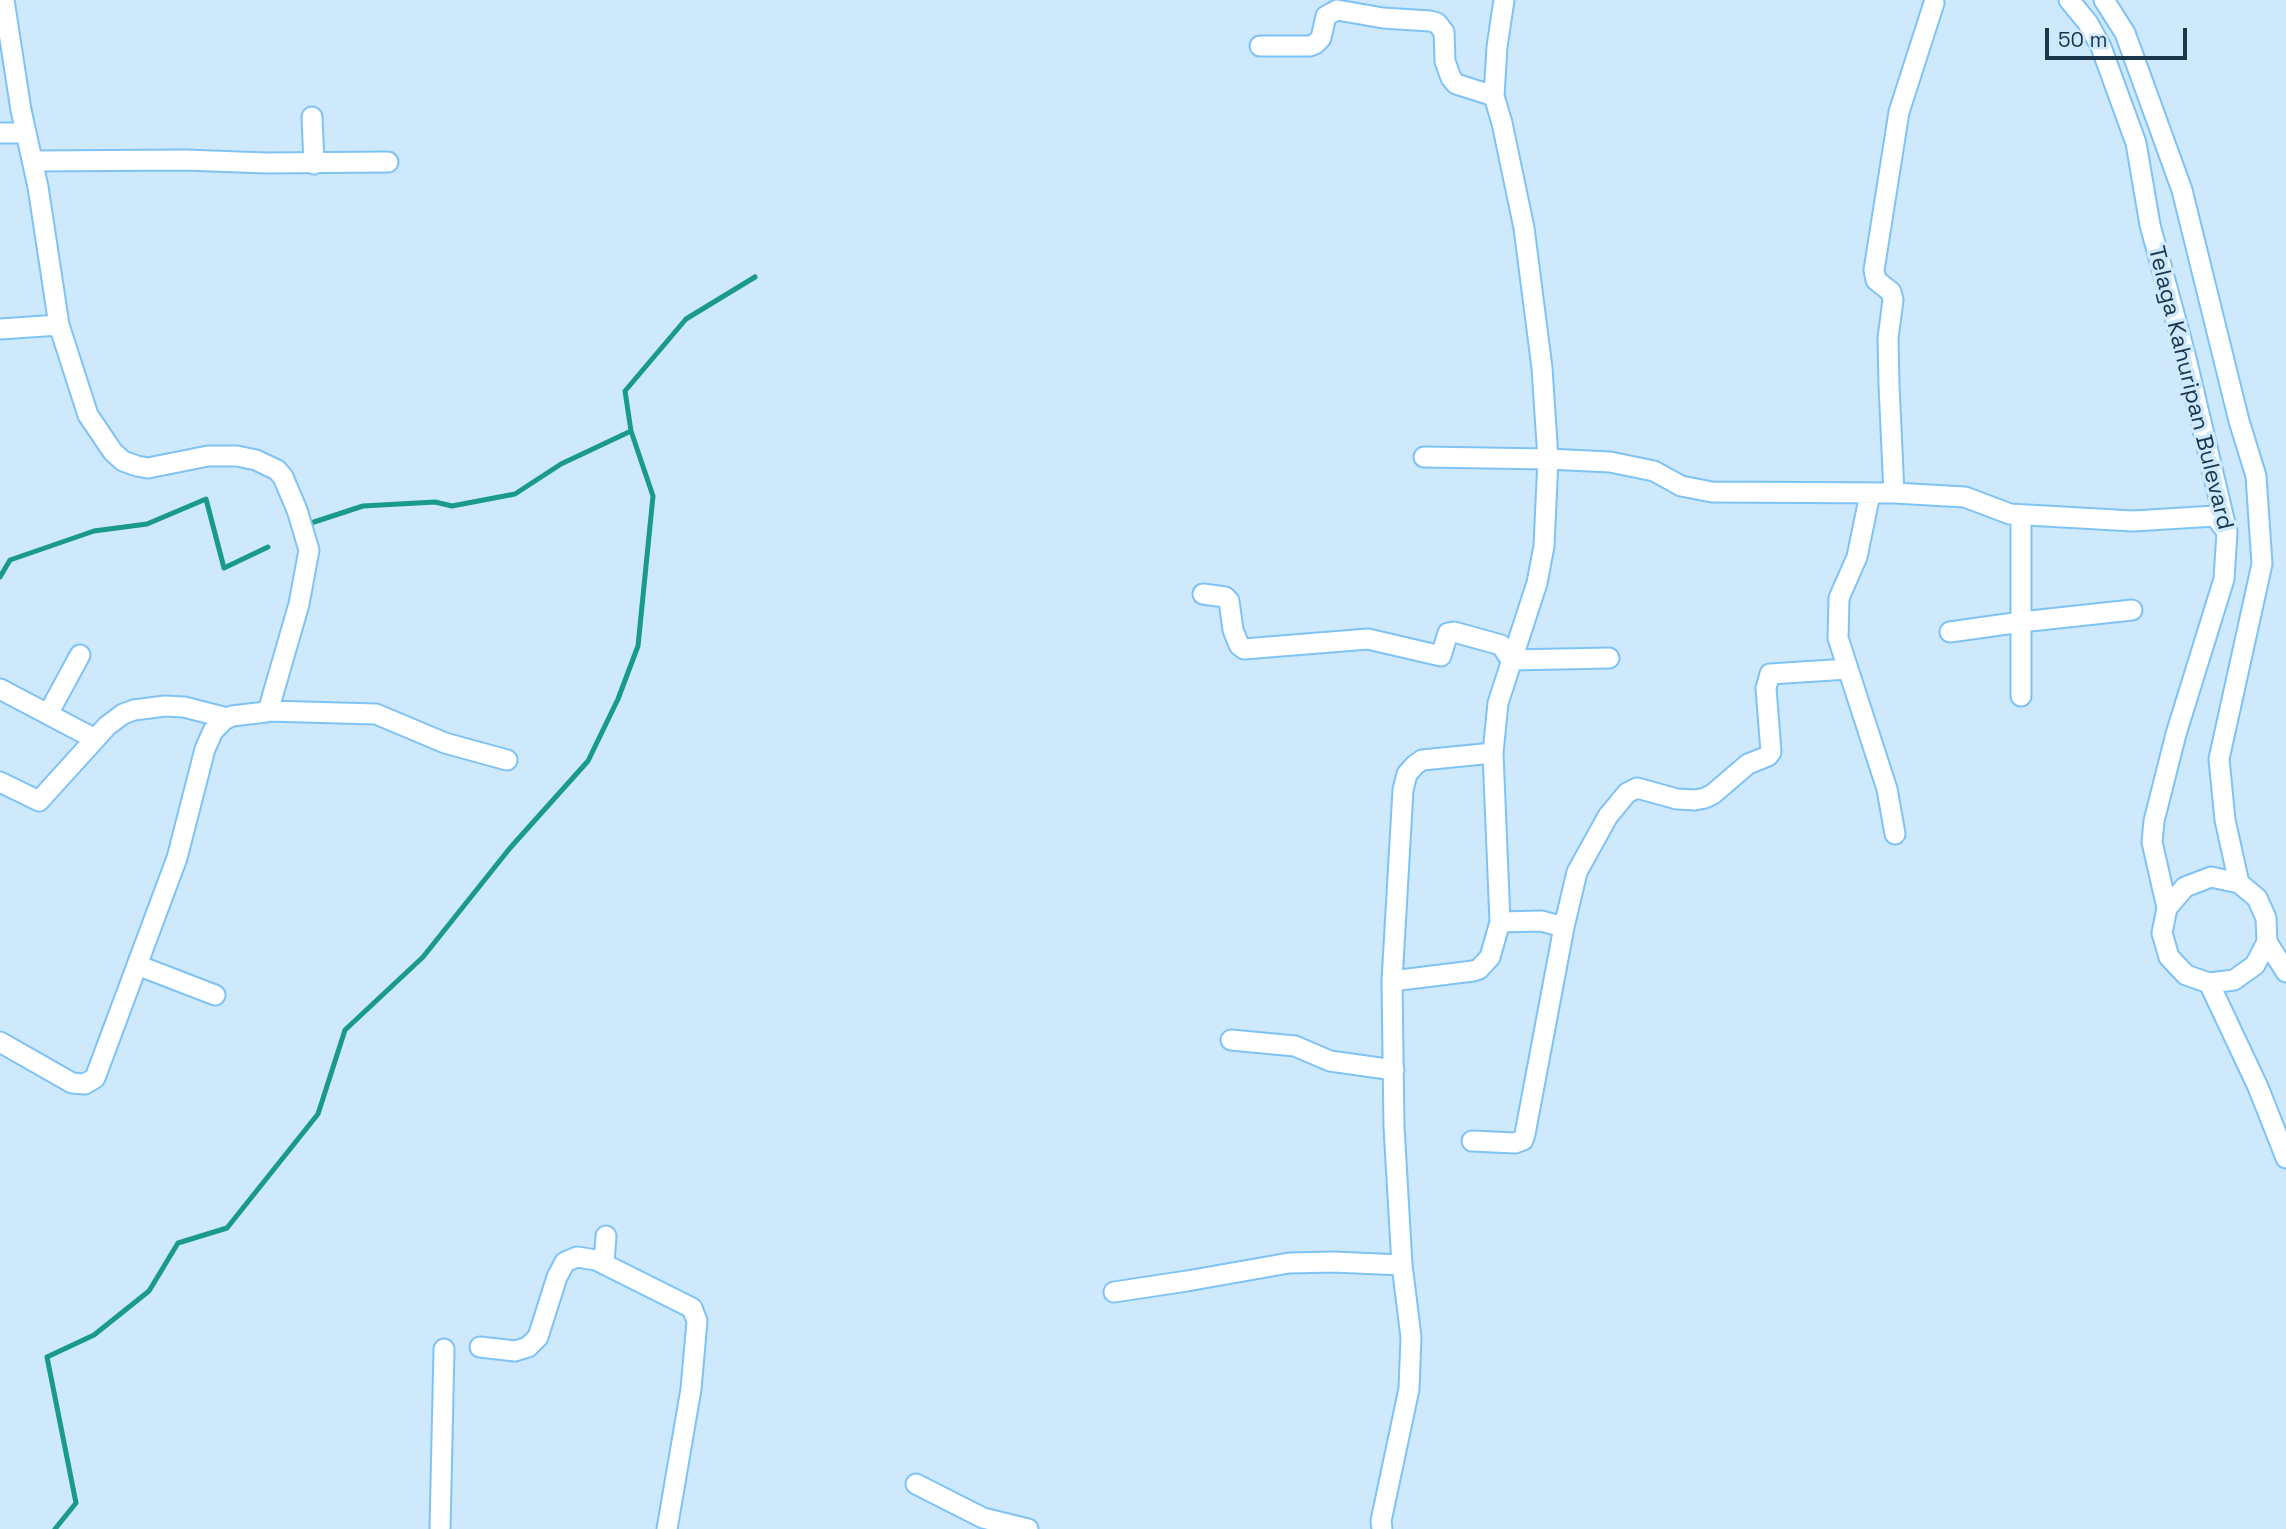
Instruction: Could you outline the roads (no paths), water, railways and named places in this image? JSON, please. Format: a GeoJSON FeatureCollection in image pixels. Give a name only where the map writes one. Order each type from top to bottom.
{"type":"FeatureCollection","features":[{"type":"Feature","properties":{"kind":"street"},"geometry":{"type":"LineString","coordinates":[[4,0],[7,66],[33,161],[59,324],[88,415],[103,441],[123,461],[148,468],[208,456],[237,456],[270,466],[283,477],[297,510],[309,550],[309,559],[268,711]]}},
{"type":"Feature","properties":{"kind":"street"},"geometry":{"type":"LineString","coordinates":[[1392,981],[1479,969],[1490,957],[1500,922],[1493,753],[1498,703],[1536,583],[1544,546],[1549,458],[1542,368],[1524,228],[1494,96],[1504,0]]}},
{"type":"Feature","properties":{"kind":"street","name":"Telaga Kahuripan Bulevard"},"geometry":{"type":"LineString","coordinates":[[2069,0],[2088,23],[2101,47],[2136,143],[2150,225],[2185,354],[2227,531],[2224,579],[2176,734],[2154,821],[2152,842],[2167,908]]}},
{"type":"Feature","properties":{"kind":"street","name":"Telaga Kahuripan Bulevard"},"geometry":{"type":"LineString","coordinates":[[2104,0],[2125,33],[2182,190],[2239,421],[2256,476],[2262,564],[2219,759],[2225,820],[2239,883]]}},
{"type":"Feature","properties":{"kind":"street"},"geometry":{"type":"LineString","coordinates":[[1895,493],[1888,373],[1888,338],[1893,300],[1891,292],[1878,282],[1874,270],[1899,112],[1934,3]]}},
{"type":"Feature","properties":{"kind":"street"},"geometry":{"type":"LineString","coordinates":[[1260,46],[1315,44],[1321,38],[1326,16],[1337,10],[1383,18],[1430,21],[1437,23],[1444,32],[1445,61],[1451,78],[1457,84],[1494,96]]}},
{"type":"Feature","properties":{"kind":"street"},"geometry":{"type":"LineString","coordinates":[[312,117],[314,163]]}},
{"type":"Feature","properties":{"kind":"street"},"geometry":{"type":"LineString","coordinates":[[0,133],[25,133]]}},
{"type":"Feature","properties":{"kind":"street"},"geometry":{"type":"LineString","coordinates":[[2136,143],[2162,135]]}},
{"type":"Feature","properties":{"kind":"street"},"geometry":{"type":"LineString","coordinates":[[33,161],[388,162]]}},
{"type":"Feature","properties":{"kind":"street"},"geometry":{"type":"LineString","coordinates":[[0,329],[59,324]]}},
{"type":"Feature","properties":{"kind":"street"},"geometry":{"type":"LineString","coordinates":[[1424,457],[1549,458],[1611,463],[1654,471],[1681,486],[1705,491],[1895,493],[1965,497],[1986,503],[1998,510],[2021,515],[2133,521],[2215,516],[2227,531]]}},
{"type":"Feature","properties":{"kind":"street"},"geometry":{"type":"LineString","coordinates":[[1870,494],[1857,557],[1839,598],[1838,638],[1887,789],[1895,834]]}},
{"type":"Feature","properties":{"kind":"street"},"geometry":{"type":"LineString","coordinates":[[2021,515],[2021,696]]}},
{"type":"Feature","properties":{"kind":"street"},"geometry":{"type":"LineString","coordinates":[[1203,594],[1225,597],[1229,601],[1233,630],[1239,645],[1244,649],[1368,639],[1441,656],[1448,634],[1454,632],[1500,645],[1511,660]]}},
{"type":"Feature","properties":{"kind":"street"},"geometry":{"type":"LineString","coordinates":[[1950,632],[2132,610]]}},
{"type":"Feature","properties":{"kind":"street"},"geometry":{"type":"LineString","coordinates":[[48,714],[79,654]]}},
{"type":"Feature","properties":{"kind":"street"},"geometry":{"type":"LineString","coordinates":[[1511,660],[1609,658]]}},
{"type":"Feature","properties":{"kind":"street"},"geometry":{"type":"LineString","coordinates":[[1472,1141],[1515,1143],[1523,1140],[1577,872],[1608,816],[1627,793],[1641,788],[1677,799],[1705,798],[1748,764],[1768,757],[1771,752],[1766,688],[1770,674],[1848,669]]}},
{"type":"Feature","properties":{"kind":"street"},"geometry":{"type":"LineString","coordinates":[[0,689],[94,740]]}},
{"type":"Feature","properties":{"kind":"street"},"geometry":{"type":"LineString","coordinates":[[0,782],[39,802],[107,726],[123,714],[145,708],[184,707],[227,718]]}},
{"type":"Feature","properties":{"kind":"street"},"geometry":{"type":"LineString","coordinates":[[0,1042],[72,1083],[85,1084],[92,1081],[177,858],[205,749],[213,731],[227,718],[243,713],[268,711],[376,714],[445,743],[507,760]]}},
{"type":"Feature","properties":{"kind":"street"},"geometry":{"type":"LineString","coordinates":[[1382,1529],[1381,1521],[1409,1389],[1411,1337],[1402,1265],[1395,1165],[1392,981],[1396,881],[1405,779],[1410,769],[1422,760],[1493,753]]}},
{"type":"Feature","properties":{"kind":"street"},"geometry":{"type":"LineString","coordinates":[[2211,877],[2239,883],[2257,898],[2266,918],[2267,942],[2255,965],[2234,980],[2209,983],[2186,975],[2169,957],[2162,933],[2167,908],[2185,887],[2211,877]]}},
{"type":"Feature","properties":{"kind":"street"},"geometry":{"type":"LineString","coordinates":[[1500,922],[1541,921],[1564,927]]}},
{"type":"Feature","properties":{"kind":"street"},"geometry":{"type":"LineString","coordinates":[[2267,942],[2286,972]]}},
{"type":"Feature","properties":{"kind":"street"},"geometry":{"type":"LineString","coordinates":[[137,965],[215,995]]}},
{"type":"Feature","properties":{"kind":"street"},"geometry":{"type":"LineString","coordinates":[[2209,983],[2258,1087],[2286,1158]]}},
{"type":"Feature","properties":{"kind":"street"},"geometry":{"type":"LineString","coordinates":[[1231,1040],[1295,1046],[1330,1060],[1394,1070]]}},
{"type":"Feature","properties":{"kind":"street"},"geometry":{"type":"LineString","coordinates":[[604,1263],[606,1236]]}},
{"type":"Feature","properties":{"kind":"street"},"geometry":{"type":"LineString","coordinates":[[480,1347],[515,1351],[528,1347],[538,1338],[557,1277],[565,1262],[577,1257],[604,1263],[686,1303],[696,1314],[691,1389],[667,1529]]}},
{"type":"Feature","properties":{"kind":"street"},"geometry":{"type":"LineString","coordinates":[[1114,1292],[1289,1263],[1402,1265]]}},
{"type":"Feature","properties":{"kind":"street"},"geometry":{"type":"LineString","coordinates":[[439,1529],[444,1349]]}},
{"type":"Feature","properties":{"kind":"street"},"geometry":{"type":"LineString","coordinates":[[916,1484],[983,1518],[1028,1529]]}},
{"type":"Feature","properties":{"kind":"waterway"},"geometry":{"type":"LineString","coordinates":[[55,1529],[76,1503],[47,1357],[94,1335],[149,1291],[178,1243],[227,1228],[318,1114],[345,1030],[423,957],[510,848],[588,761],[618,699],[638,646],[653,496],[631,431],[625,391],[686,319],[755,277]]}},
{"type":"Feature","properties":{"kind":"waterway"},"geometry":{"type":"LineString","coordinates":[[311,523],[363,506],[435,502],[452,506],[515,494],[561,464],[631,431]]}},
{"type":"Feature","properties":{"kind":"waterway"},"geometry":{"type":"LineString","coordinates":[[0,577],[10,560],[94,531],[147,524],[206,499],[224,568],[268,547]]}}]}
